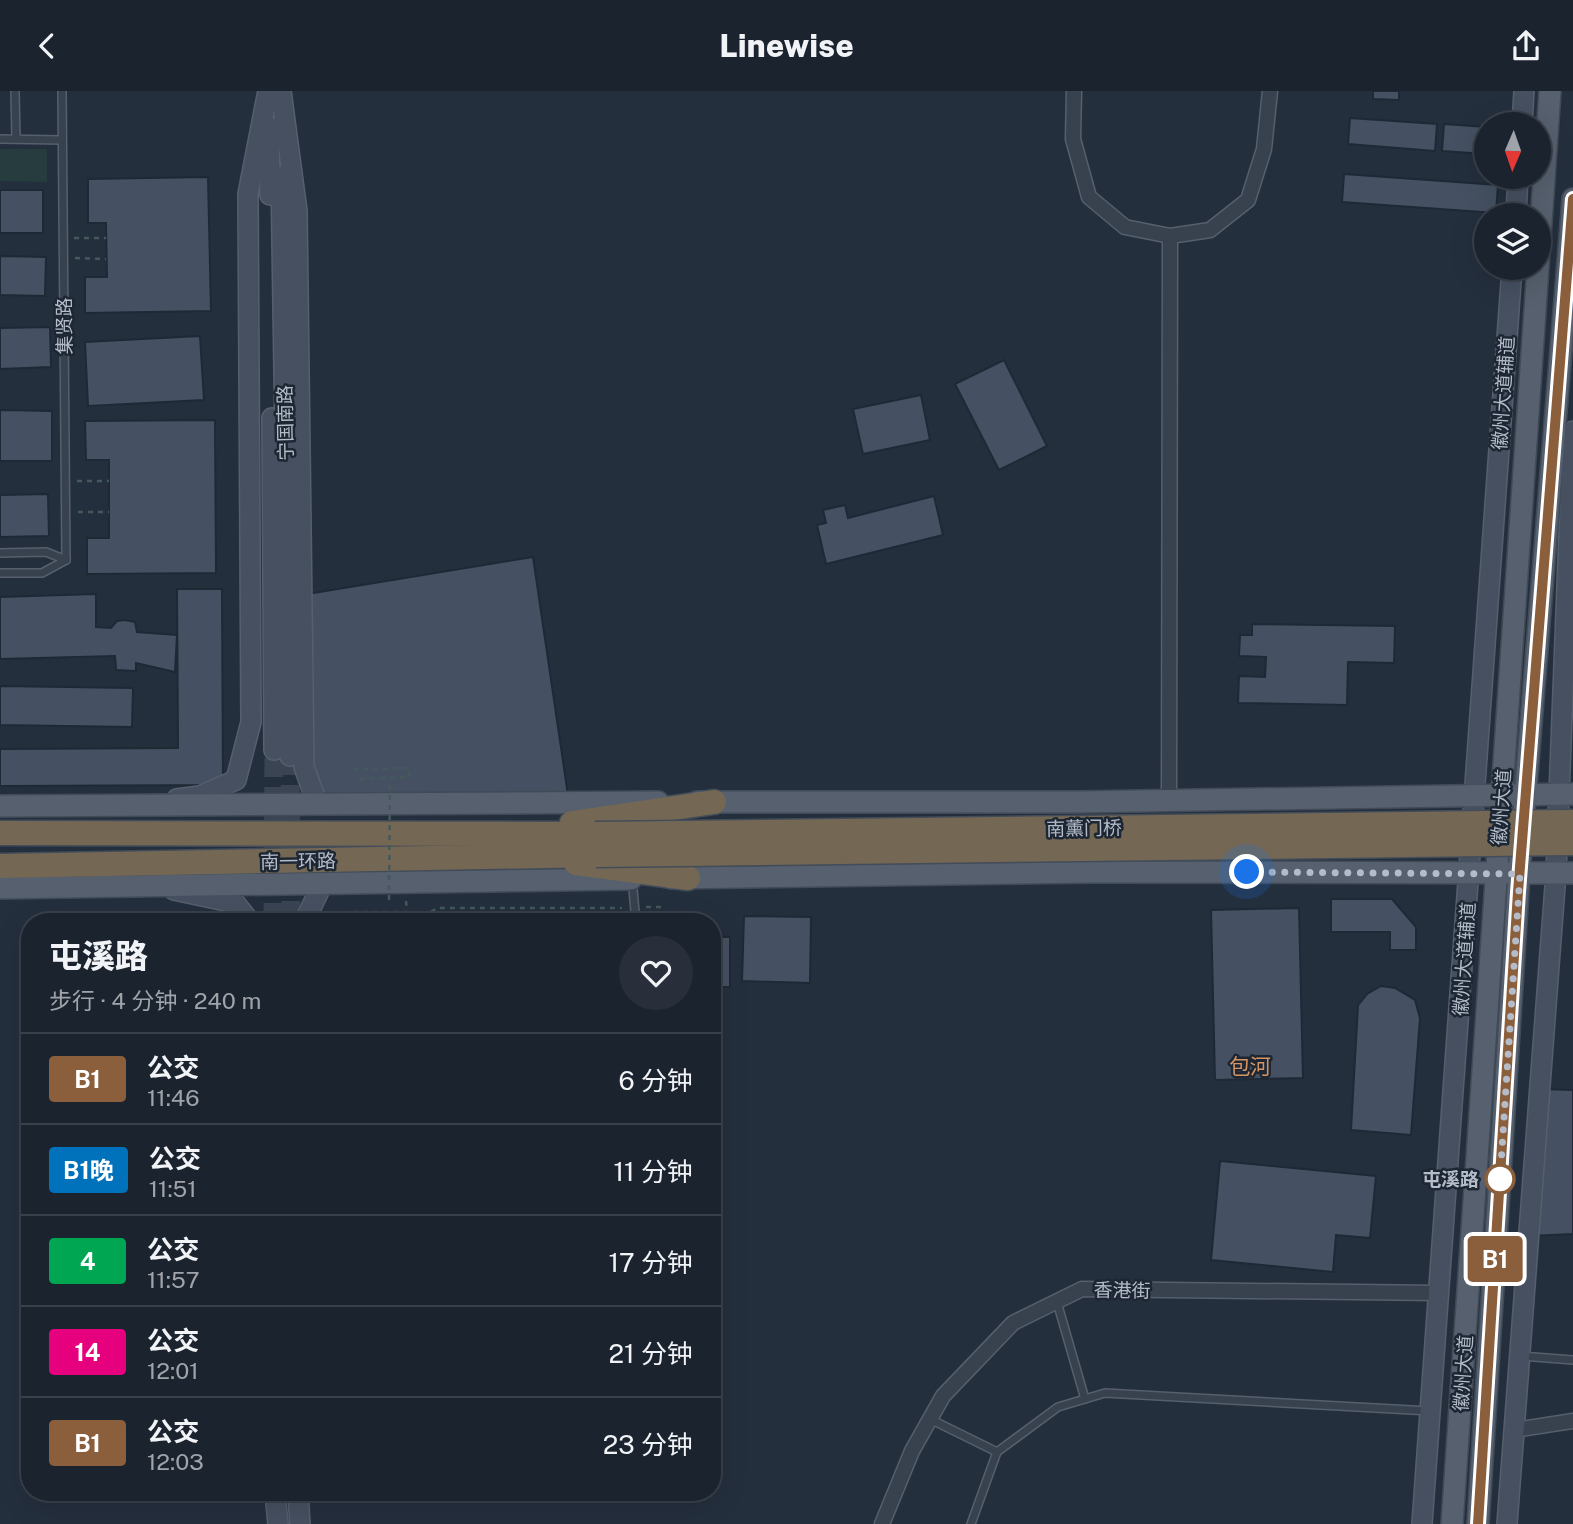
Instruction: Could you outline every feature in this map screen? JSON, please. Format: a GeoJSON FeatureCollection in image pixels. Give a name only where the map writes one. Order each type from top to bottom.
{"type":"FeatureCollection","features":[{"type":"Feature","properties":{"kind":"highway"},"geometry":{"type":"LineString","coordinates":[[502,834],[714,802]]}},
{"type":"Feature","properties":{"kind":"highway","name":"南薰门桥"},"geometry":{"type":"LineString","coordinates":[[596,845],[1573,822]]}},
{"type":"Feature","properties":{"kind":"highway","name":"南一环路"},"geometry":{"type":"LineString","coordinates":[[0,833],[502,834],[596,845]]}},
{"type":"Feature","properties":{"kind":"highway","name":"南薰门桥"},"geometry":{"type":"LineString","coordinates":[[596,845],[1573,843]]}},
{"type":"Feature","properties":{"kind":"highway","name":"南一环路"},"geometry":{"type":"LineString","coordinates":[[0,866],[523,857],[596,845]]}},
{"type":"Feature","properties":{"kind":"highway"},"geometry":{"type":"LineString","coordinates":[[523,857],[688,878]]}},
{"type":"Feature","properties":{"kind":"main road","name":"宁国南路"},"geometry":{"type":"LineString","coordinates":[[268,91],[282,753],[280,91]]}},
{"type":"Feature","properties":{"kind":"main road"},"geometry":{"type":"LineString","coordinates":[[153,803],[200,796],[236,780],[251,722],[248,194],[268,91]]}},
{"type":"Feature","properties":{"kind":"main road"},"geometry":{"type":"LineString","coordinates":[[280,91],[297,211],[304,767],[317,803]]}},
{"type":"Feature","properties":{"kind":"main road"},"geometry":{"type":"LineString","coordinates":[[1523,112],[1524,91]]}},
{"type":"Feature","properties":{"kind":"main road","name":"徽州大道"},"geometry":{"type":"LineString","coordinates":[[1452,1524],[1550,91]]}},
{"type":"Feature","properties":{"kind":"main road","name":"徽州大道"},"geometry":{"type":"LineString","coordinates":[[1478,1524],[1520,874],[1573,198]]}},
{"type":"Feature","properties":{"kind":"main road","name":"徽州大道辅道"},"geometry":{"type":"LineString","coordinates":[[1422,1524],[1511,280]]}},
{"type":"Feature","properties":{"kind":"main road"},"geometry":{"type":"LineString","coordinates":[[1507,1524],[1565,873],[1573,431]]}},
{"type":"Feature","properties":{"kind":"main road"},"geometry":{"type":"LineString","coordinates":[[0,806],[153,803],[1169,800],[1566,794]]}},
{"type":"Feature","properties":{"kind":"main road"},"geometry":{"type":"LineString","coordinates":[[53,865],[235,903],[243,913]]}},
{"type":"Feature","properties":{"kind":"main road"},"geometry":{"type":"LineString","coordinates":[[0,888],[1093,872],[1565,873]]}},
{"type":"Feature","properties":{"kind":"main road"},"geometry":{"type":"LineString","coordinates":[[308,913],[323,883]]}},
{"type":"Feature","properties":{"kind":"main road"},"geometry":{"type":"LineString","coordinates":[[276,1501],[278,1524]]}},
{"type":"Feature","properties":{"kind":"main road"},"geometry":{"type":"LineString","coordinates":[[299,1501],[300,1524]]}},
{"type":"Feature","properties":{"kind":"street"},"geometry":{"type":"LineString","coordinates":[[1074,91],[1073,139],[1089,197],[1125,227],[1170,236],[1210,230],[1248,200],[1264,149],[1269,91]]}},
{"type":"Feature","properties":{"kind":"street"},"geometry":{"type":"LineString","coordinates":[[1169,800],[1170,236]]}},
{"type":"Feature","properties":{"kind":"street","name":"香港街"},"geometry":{"type":"LineString","coordinates":[[882,1524],[912,1451],[943,1396],[1013,1323],[1082,1289],[1439,1293]]}},
{"type":"Feature","properties":{"kind":"street"},"geometry":{"type":"LineString","coordinates":[[1514,1430],[1573,1421]]}},
{"type":"Feature","properties":{"kind":"lane"},"geometry":{"type":"LineString","coordinates":[[15,91],[16,139]]}},
{"type":"Feature","properties":{"kind":"lane","name":"集贤路"},"geometry":{"type":"LineString","coordinates":[[62,91],[66,560]]}},
{"type":"Feature","properties":{"kind":"lane"},"geometry":{"type":"LineString","coordinates":[[0,139],[62,140]]}},
{"type":"Feature","properties":{"kind":"lane"},"geometry":{"type":"LineString","coordinates":[[0,553],[46,552],[66,560]]}},
{"type":"Feature","properties":{"kind":"lane"},"geometry":{"type":"LineString","coordinates":[[0,573],[43,573],[66,560]]}},
{"type":"Feature","properties":{"kind":"lane"},"geometry":{"type":"LineString","coordinates":[[632,879],[635,913]]}},
{"type":"Feature","properties":{"kind":"lane"},"geometry":{"type":"LineString","coordinates":[[1057,1301],[1084,1399]]}},
{"type":"Feature","properties":{"kind":"lane"},"geometry":{"type":"LineString","coordinates":[[1520,1356],[1573,1360]]}},
{"type":"Feature","properties":{"kind":"lane"},"geometry":{"type":"LineString","coordinates":[[971,1524],[997,1452],[1058,1407],[1105,1393],[1430,1411]]}},
{"type":"Feature","properties":{"kind":"lane"},"geometry":{"type":"LineString","coordinates":[[930,1419],[997,1452]]}},
{"type":"Feature","properties":{"kind":"path"},"geometry":{"type":"LineString","coordinates":[[63,238],[106,238]]}},
{"type":"Feature","properties":{"kind":"path"},"geometry":{"type":"LineString","coordinates":[[64,258],[106,259]]}},
{"type":"Feature","properties":{"kind":"path"},"geometry":{"type":"LineString","coordinates":[[65,481],[109,481]]}},
{"type":"Feature","properties":{"kind":"path"},"geometry":{"type":"LineString","coordinates":[[66,512],[109,512]]}},
{"type":"Feature","properties":{"kind":"path"},"geometry":{"type":"LineString","coordinates":[[353,769],[410,768],[409,777],[357,779]]}},
{"type":"Feature","properties":{"kind":"path"},"geometry":{"type":"LineString","coordinates":[[348,913],[407,912],[407,901],[389,900],[390,779]]}},
{"type":"Feature","properties":{"kind":"path"},"geometry":{"type":"LineString","coordinates":[[428,913],[438,908],[604,908]]}},
{"type":"Feature","properties":{"kind":"green space"},"geometry":{"type":"Polygon","coordinates":[[[0,149],[47,149],[47,182],[0,181],[0,149]]]}},
{"type":"Feature","properties":{"kind":"building"},"geometry":{"type":"Polygon","coordinates":[[[1373,91],[1399,91],[1399,100],[1373,99],[1373,91]]]}},
{"type":"Feature","properties":{"kind":"building"},"geometry":{"type":"Polygon","coordinates":[[[1350,118],[1437,124],[1435,151],[1348,144],[1350,118]]]}},
{"type":"Feature","properties":{"kind":"building"},"geometry":{"type":"Polygon","coordinates":[[[1444,124],[1474,126],[1474,153],[1442,151],[1444,124]]]}},
{"type":"Feature","properties":{"kind":"building"},"geometry":{"type":"Polygon","coordinates":[[[1344,174],[1474,183],[1474,189],[1498,189],[1497,203],[1474,203],[1474,211],[1342,202],[1344,174]]]}},
{"type":"Feature","properties":{"kind":"building"},"geometry":{"type":"Polygon","coordinates":[[[208,177],[211,311],[85,313],[85,277],[107,277],[106,223],[88,223],[88,179],[208,177]]]}},
{"type":"Feature","properties":{"kind":"building"},"geometry":{"type":"Polygon","coordinates":[[[0,190],[43,190],[43,233],[0,233],[0,190]]]}},
{"type":"Feature","properties":{"kind":"building"},"geometry":{"type":"Polygon","coordinates":[[[0,256],[46,257],[45,296],[0,295],[0,256]]]}},
{"type":"Feature","properties":{"kind":"building"},"geometry":{"type":"Polygon","coordinates":[[[50,327],[51,367],[0,369],[0,328],[50,327]]]}},
{"type":"Feature","properties":{"kind":"building"},"geometry":{"type":"Polygon","coordinates":[[[200,336],[204,400],[88,406],[85,342],[200,336]]]}},
{"type":"Feature","properties":{"kind":"building"},"geometry":{"type":"Polygon","coordinates":[[[1004,360],[1047,446],[999,470],[955,384],[1004,360]]]}},
{"type":"Feature","properties":{"kind":"building"},"geometry":{"type":"Polygon","coordinates":[[[921,395],[930,440],[863,454],[853,409],[921,395]]]}},
{"type":"Feature","properties":{"kind":"building"},"geometry":{"type":"Polygon","coordinates":[[[0,410],[52,411],[52,461],[0,461],[0,410]]]}},
{"type":"Feature","properties":{"kind":"building"},"geometry":{"type":"Polygon","coordinates":[[[215,420],[216,573],[87,574],[87,538],[109,538],[109,460],[86,460],[85,421],[215,420]]]}},
{"type":"Feature","properties":{"kind":"building"},"geometry":{"type":"Polygon","coordinates":[[[48,494],[49,536],[0,537],[0,495],[48,494]]]}},
{"type":"Feature","properties":{"kind":"building"},"geometry":{"type":"Polygon","coordinates":[[[934,496],[943,535],[826,564],[817,525],[826,523],[823,510],[845,505],[848,518],[934,496]]]}},
{"type":"Feature","properties":{"kind":"building"},"geometry":{"type":"Polygon","coordinates":[[[533,557],[569,802],[317,803],[304,767],[301,595],[533,557]]]}},
{"type":"Feature","properties":{"kind":"building"},"geometry":{"type":"Polygon","coordinates":[[[177,589],[222,589],[223,785],[0,786],[0,749],[178,748],[177,589]]]}},
{"type":"Feature","properties":{"kind":"building"},"geometry":{"type":"Polygon","coordinates":[[[96,594],[96,627],[111,628],[117,621],[125,620],[135,622],[137,632],[177,635],[175,672],[136,663],[136,671],[116,670],[115,656],[0,659],[0,597],[96,594]]]}},
{"type":"Feature","properties":{"kind":"building"},"geometry":{"type":"Polygon","coordinates":[[[1252,624],[1395,626],[1394,663],[1348,662],[1347,705],[1238,703],[1239,676],[1265,677],[1266,657],[1239,656],[1240,635],[1252,635],[1252,624]]]}},
{"type":"Feature","properties":{"kind":"building"},"geometry":{"type":"Polygon","coordinates":[[[0,686],[133,688],[132,727],[0,725],[0,686]]]}},
{"type":"Feature","properties":{"kind":"building"},"geometry":{"type":"Polygon","coordinates":[[[1331,899],[1392,899],[1416,927],[1416,950],[1390,950],[1390,932],[1331,932],[1331,899]]]}},
{"type":"Feature","properties":{"kind":"building"},"geometry":{"type":"Polygon","coordinates":[[[1299,908],[1303,1078],[1215,1080],[1211,910],[1299,908]]]}},
{"type":"Feature","properties":{"kind":"building"},"geometry":{"type":"Polygon","coordinates":[[[744,916],[811,917],[810,983],[742,981],[744,916]]]}},
{"type":"Feature","properties":{"kind":"building"},"geometry":{"type":"Polygon","coordinates":[[[721,937],[730,937],[730,987],[721,987],[721,937]]]}},
{"type":"Feature","properties":{"kind":"building"},"geometry":{"type":"Polygon","coordinates":[[[1381,986],[1395,988],[1415,1000],[1420,1018],[1411,1135],[1351,1130],[1358,1005],[1367,994],[1381,986]]]}},
{"type":"Feature","properties":{"kind":"building"},"geometry":{"type":"Polygon","coordinates":[[[1540,1089],[1573,1090],[1573,1234],[1529,1236],[1540,1089]]]}},
{"type":"Feature","properties":{"kind":"building"},"geometry":{"type":"Polygon","coordinates":[[[1220,1161],[1376,1176],[1370,1238],[1336,1235],[1333,1272],[1211,1260],[1220,1161]]]}},
{"type":"Feature","properties":{"kind":"tunnel"},"geometry":{"type":"LineString","coordinates":[[273,913],[274,750]]}},
{"type":"Feature","properties":{"kind":"tunnel"},"geometry":{"type":"LineString","coordinates":[[290,756],[291,913]]}},
{"type":"Feature","properties":{"kind":"bus line","name":"B1"},"geometry":{"type":"LineString","coordinates":[[1478,1524],[1518,892],[1573,199]]}},
{"type":"Feature","properties":{"kind":"place","name":"屯溪路"},"geometry":{"type":"Point","coordinates":[1500,1179]}},
{"type":"Feature","properties":{"kind":"district","name":"包河"},"geometry":{"type":"Point","coordinates":[1250,1066]}},
{"type":"Feature","properties":{"kind":"route"},"geometry":{"type":"LineString","coordinates":[[1247,872],[1520,874],[1500,1179]]}}]}
